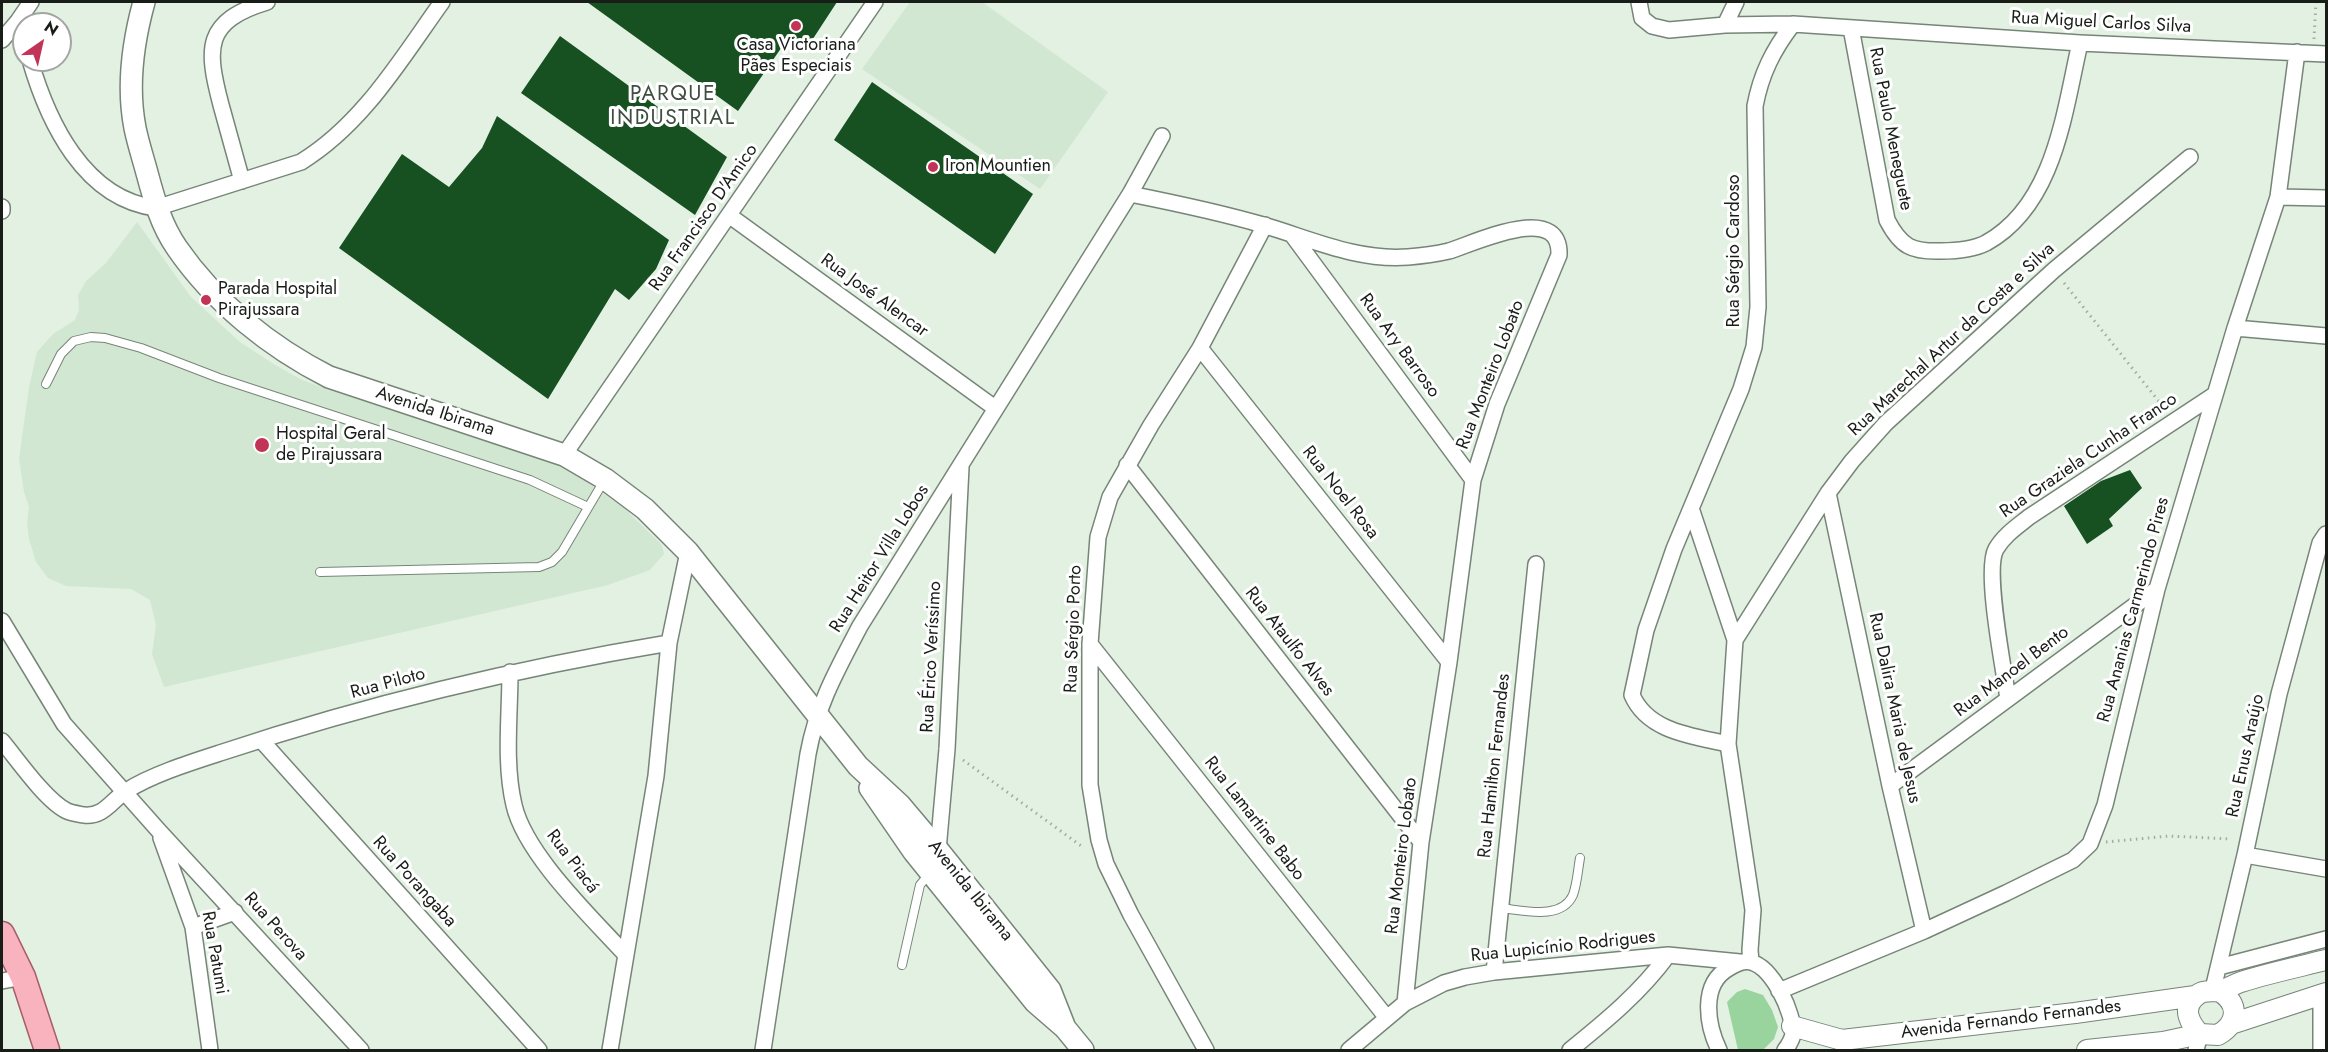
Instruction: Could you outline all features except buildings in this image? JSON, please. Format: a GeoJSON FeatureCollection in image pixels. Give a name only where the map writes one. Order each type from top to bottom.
{"type":"FeatureCollection","features":[{"type":"Feature","properties":{"kind":"main road","name":"Avenida Ibirama"},"geometry":{"type":"LineString","coordinates":[[144,2],[136,33],[133,96],[135,127],[156,208],[176,247],[198,274],[242,319],[295,359],[329,377],[564,455],[605,479],[645,509],[688,552],[817,714],[858,766],[884,810],[1035,1002],[1065,1028],[1083,1050]]}},
{"type":"Feature","properties":{"kind":"main road","name":"Avenida Ibirama"},"geometry":{"type":"LineString","coordinates":[[858,766],[900,805],[1050,990],[1065,1028]]}},
{"type":"Feature","properties":{"kind":"main road"},"geometry":{"type":"LineString","coordinates":[[2,934],[12,979],[47,1050]]}},
{"type":"Feature","properties":{"kind":"street"},"geometry":{"type":"LineString","coordinates":[[242,181],[211,68],[212,46],[219,30],[228,20],[242,10],[267,2]]}},
{"type":"Feature","properties":{"kind":"street"},"geometry":{"type":"LineString","coordinates":[[35,72],[55,125],[72,155],[96,180],[126,200],[142,207],[156,208],[301,162],[339,135],[365,108],[442,2]]}},
{"type":"Feature","properties":{"kind":"street","name":"Rua Francisco D'Amico"},"geometry":{"type":"LineString","coordinates":[[564,455],[875,2]]}},
{"type":"Feature","properties":{"kind":"street","name":"Rua Miguel Carlos Silva"},"geometry":{"type":"LineString","coordinates":[[1639,2],[1642,18],[1652,26],[1669,30],[1725,25],[1793,24],[2080,43],[2320,54]]}},
{"type":"Feature","properties":{"kind":"street"},"geometry":{"type":"LineString","coordinates":[[1725,25],[1736,2]]}},
{"type":"Feature","properties":{"kind":"street","name":"Rua Sérgio Cardoso"},"geometry":{"type":"LineString","coordinates":[[1728,744],[1658,724],[1646,717],[1632,696],[1646,630],[1674,549],[1692,511],[1741,388],[1754,347],[1758,307],[1755,106],[1760,81],[1768,61],[1793,24]]}},
{"type":"Feature","properties":{"kind":"street"},"geometry":{"type":"LineString","coordinates":[[2,40],[12,28]]}},
{"type":"Feature","properties":{"kind":"street","name":"Rua Paulo Meneguete"},"geometry":{"type":"LineString","coordinates":[[1851,28],[1887,220],[1897,239],[1912,249],[1930,252],[1952,251],[1984,244],[2004,231],[2023,212],[2051,161],[2080,43]]}},
{"type":"Feature","properties":{"kind":"street","name":"Rua Ananias Carmerindo Pires"},"geometry":{"type":"LineString","coordinates":[[1779,991],[1924,931],[2073,860],[2090,844],[2105,805],[2157,589],[2214,395],[2278,197],[2297,52]]}},
{"type":"Feature","properties":{"kind":"street","name":"Rua Heitor Villa Lobos"},"geometry":{"type":"LineString","coordinates":[[763,1050],[808,754],[817,714],[834,675],[913,539],[962,466],[995,408],[1130,194],[1162,136]]}},
{"type":"Feature","properties":{"kind":"street","name":"Rua Marechal Artur da Costa e Silva"},"geometry":{"type":"LineString","coordinates":[[1746,962],[1750,950],[1753,910],[1728,744],[1735,640],[1828,493],[1852,461],[1886,423],[2054,270],[2190,157]]}},
{"type":"Feature","properties":{"kind":"street","name":"Rua Monteiro Lobato"},"geometry":{"type":"LineString","coordinates":[[1130,194],[1265,225],[1293,236],[1372,257],[1407,257],[1446,251],[1525,226],[1544,229],[1555,237],[1560,246],[1559,255],[1497,404],[1473,480],[1449,662],[1420,842],[1405,1003]]}},
{"type":"Feature","properties":{"kind":"street"},"geometry":{"type":"LineString","coordinates":[[2278,197],[2326,198]]}},
{"type":"Feature","properties":{"kind":"street","name":"Rua José Alencar"},"geometry":{"type":"LineString","coordinates":[[729,216],[995,408]]}},
{"type":"Feature","properties":{"kind":"street","name":"Rua Sérgio Porto"},"geometry":{"type":"LineString","coordinates":[[1206,1050],[1131,915],[1106,864],[1099,840],[1090,785],[1090,644],[1098,537],[1110,496],[1126,465],[1200,348],[1265,225]]}},
{"type":"Feature","properties":{"kind":"street","name":"Rua Ary Barroso"},"geometry":{"type":"LineString","coordinates":[[1293,236],[1473,480]]}},
{"type":"Feature","properties":{"kind":"street"},"geometry":{"type":"LineString","coordinates":[[2235,328],[2326,336]]}},
{"type":"Feature","properties":{"kind":"street","name":"Rua Noel Rosa"},"geometry":{"type":"LineString","coordinates":[[1200,348],[1449,662]]}},
{"type":"Feature","properties":{"kind":"street","name":"Rua Graziela Cunha Franco"},"geometry":{"type":"LineString","coordinates":[[2008,699],[1991,578],[1996,550],[2007,535],[2030,517],[2214,395]]}},
{"type":"Feature","properties":{"kind":"street","name":"Rua Ataulfo Alves"},"geometry":{"type":"LineString","coordinates":[[1126,465],[1420,842]]}},
{"type":"Feature","properties":{"kind":"street","name":"Rua Érico Veríssimo"},"geometry":{"type":"LineString","coordinates":[[938,850],[947,749],[962,466]]}},
{"type":"Feature","properties":{"kind":"street","name":"Rua Dalira Maria de Jesus"},"geometry":{"type":"LineString","coordinates":[[1828,493],[1890,786],[1924,931]]}},
{"type":"Feature","properties":{"kind":"street"},"geometry":{"type":"LineString","coordinates":[[1692,511],[1735,640]]}},
{"type":"Feature","properties":{"kind":"street","name":"Rua Enus Araújo"},"geometry":{"type":"LineString","coordinates":[[2209,992],[2219,967],[2247,848],[2279,694],[2319,543],[2326,534]]}},
{"type":"Feature","properties":{"kind":"street"},"geometry":{"type":"LineString","coordinates":[[609,1050],[656,776],[669,643],[688,552]]}},
{"type":"Feature","properties":{"kind":"street","name":"Rua Hamilton Fernandes"},"geometry":{"type":"LineString","coordinates":[[1494,972],[1536,564]]}},
{"type":"Feature","properties":{"kind":"street","name":"Rua Manoel Bento"},"geometry":{"type":"LineString","coordinates":[[1890,786],[2157,589]]}},
{"type":"Feature","properties":{"kind":"street","name":"Rua Perova"},"geometry":{"type":"LineString","coordinates":[[2,621],[64,724],[159,831],[361,1050]]}},
{"type":"Feature","properties":{"kind":"street","name":"Rua Piloto"},"geometry":{"type":"LineString","coordinates":[[2,741],[43,789],[67,811],[86,815],[100,813],[126,792],[180,766],[261,740],[510,672],[669,643]]}},
{"type":"Feature","properties":{"kind":"street","name":"Rua Lamartine Babo"},"geometry":{"type":"LineString","coordinates":[[1090,644],[1387,1018]]}},
{"type":"Feature","properties":{"kind":"street","name":"Rua Piacá"},"geometry":{"type":"LineString","coordinates":[[510,672],[509,768],[514,806],[538,854],[566,890],[625,954]]}},
{"type":"Feature","properties":{"kind":"street","name":"Rua Porangaba"},"geometry":{"type":"LineString","coordinates":[[261,740],[539,1050]]}},
{"type":"Feature","properties":{"kind":"street","name":"Rua Patumi"},"geometry":{"type":"LineString","coordinates":[[159,831],[193,927],[210,1050]]}},
{"type":"Feature","properties":{"kind":"street"},"geometry":{"type":"LineString","coordinates":[[2247,848],[2326,869]]}},
{"type":"Feature","properties":{"kind":"street"},"geometry":{"type":"LineString","coordinates":[[193,927],[235,912]]}},
{"type":"Feature","properties":{"kind":"street"},"geometry":{"type":"LineString","coordinates":[[2219,967],[2326,939]]}},
{"type":"Feature","properties":{"kind":"street"},"geometry":{"type":"LineString","coordinates":[[1570,1050],[1626,1003],[1656,972],[1668,955]]}},
{"type":"Feature","properties":{"kind":"street","name":"Rua Lupicínio Rodrigues"},"geometry":{"type":"LineString","coordinates":[[1349,1050],[1405,1003],[1444,983],[1494,972],[1668,955],[1746,962]]}},
{"type":"Feature","properties":{"kind":"street"},"geometry":{"type":"LineString","coordinates":[[1696,958],[1706,970],[1711,989],[1709,1011],[1719,1050]]}},
{"type":"Feature","properties":{"kind":"street","name":"Avenida Fernando Fernandes"},"geometry":{"type":"LineString","coordinates":[[1790,1038],[1840,1045],[2075,1013],[2209,992],[2326,960]]}},
{"type":"Feature","properties":{"kind":"street"},"geometry":{"type":"LineString","coordinates":[[1711,989],[1724,970],[1746,962],[1772,977],[1779,991],[1790,1038],[1802,1050]]}},
{"type":"Feature","properties":{"kind":"street"},"geometry":{"type":"LineString","coordinates":[[2198,1042],[2187,1013],[2190,1001],[2209,992],[2227,996],[2234,1015],[2231,1024]]}},
{"type":"Feature","properties":{"kind":"street"},"geometry":{"type":"LineString","coordinates":[[2087,1050],[2163,1042],[2198,1042],[2218,1035],[2231,1024],[2324,994],[2321,1050]]}},
{"type":"Feature","properties":{"kind":"lane"},"geometry":{"type":"LineString","coordinates":[[46,384],[61,354],[74,341],[91,337],[105,338],[141,348],[219,378],[530,480],[588,507]]}},
{"type":"Feature","properties":{"kind":"lane"},"geometry":{"type":"LineString","coordinates":[[320,572],[539,567],[552,562],[562,552],[605,479]]}},
{"type":"Feature","properties":{"kind":"lane"},"geometry":{"type":"LineString","coordinates":[[902,965],[920,885],[931,872],[938,850]]}},
{"type":"Feature","properties":{"kind":"lane"},"geometry":{"type":"LineString","coordinates":[[1500,908],[1554,912],[1565,906],[1573,894],[1580,858]]}},
{"type":"Feature","properties":{"kind":"path"},"geometry":{"type":"LineString","coordinates":[[2316,2],[2320,54]]}},
{"type":"Feature","properties":{"kind":"path"},"geometry":{"type":"LineString","coordinates":[[2054,270],[2175,421]]}},
{"type":"Feature","properties":{"kind":"path"},"geometry":{"type":"LineString","coordinates":[[947,749],[1106,864]]}},
{"type":"Feature","properties":{"kind":"path"},"geometry":{"type":"LineString","coordinates":[[2090,844],[2169,836],[2247,848]]}},
{"type":"Feature","properties":{"kind":"shaded area"},"geometry":{"type":"Polygon","coordinates":[[[910,2],[982,2],[1108,92],[1040,189],[862,69],[910,2]]]}},
{"type":"Feature","properties":{"kind":"shaded area","name":"Hospital Geral de Pirajussara"},"geometry":{"type":"Polygon","coordinates":[[[137,222],[191,297],[240,342],[272,363],[300,379],[329,390],[547,459],[587,482],[624,508],[662,545],[664,554],[650,570],[608,585],[164,687],[152,654],[156,625],[150,600],[131,589],[66,586],[48,578],[36,562],[29,539],[27,523],[29,507],[24,492],[19,459],[29,387],[37,352],[53,334],[75,320],[79,310],[78,295],[86,281],[106,263],[137,222]]]}},
{"type":"Feature","properties":{"kind":"green space"},"geometry":{"type":"Polygon","coordinates":[[[1745,989],[1763,995],[1778,1027],[1774,1039],[1763,1050],[1738,1050],[1727,1002],[1737,992],[1745,989]]]}},
{"type":"Feature","properties":{"kind":"place","name":"Casa Victoriana Pães Especiais"},"geometry":{"type":"Point","coordinates":[796,26]}},
{"type":"Feature","properties":{"kind":"place","name":"Iron Mountien"},"geometry":{"type":"Point","coordinates":[933,167]}},
{"type":"Feature","properties":{"kind":"place","name":"Parada Hospital Pirajussara"},"geometry":{"type":"Point","coordinates":[206,300]}},
{"type":"Feature","properties":{"kind":"place","name":"Hospital Geral de Pirajussara"},"geometry":{"type":"Point","coordinates":[262,445]}},
{"type":"Feature","properties":{"kind":"district","name":"PARQUE INDUSTRIAL"},"geometry":{"type":"Point","coordinates":[673,107]}}]}
